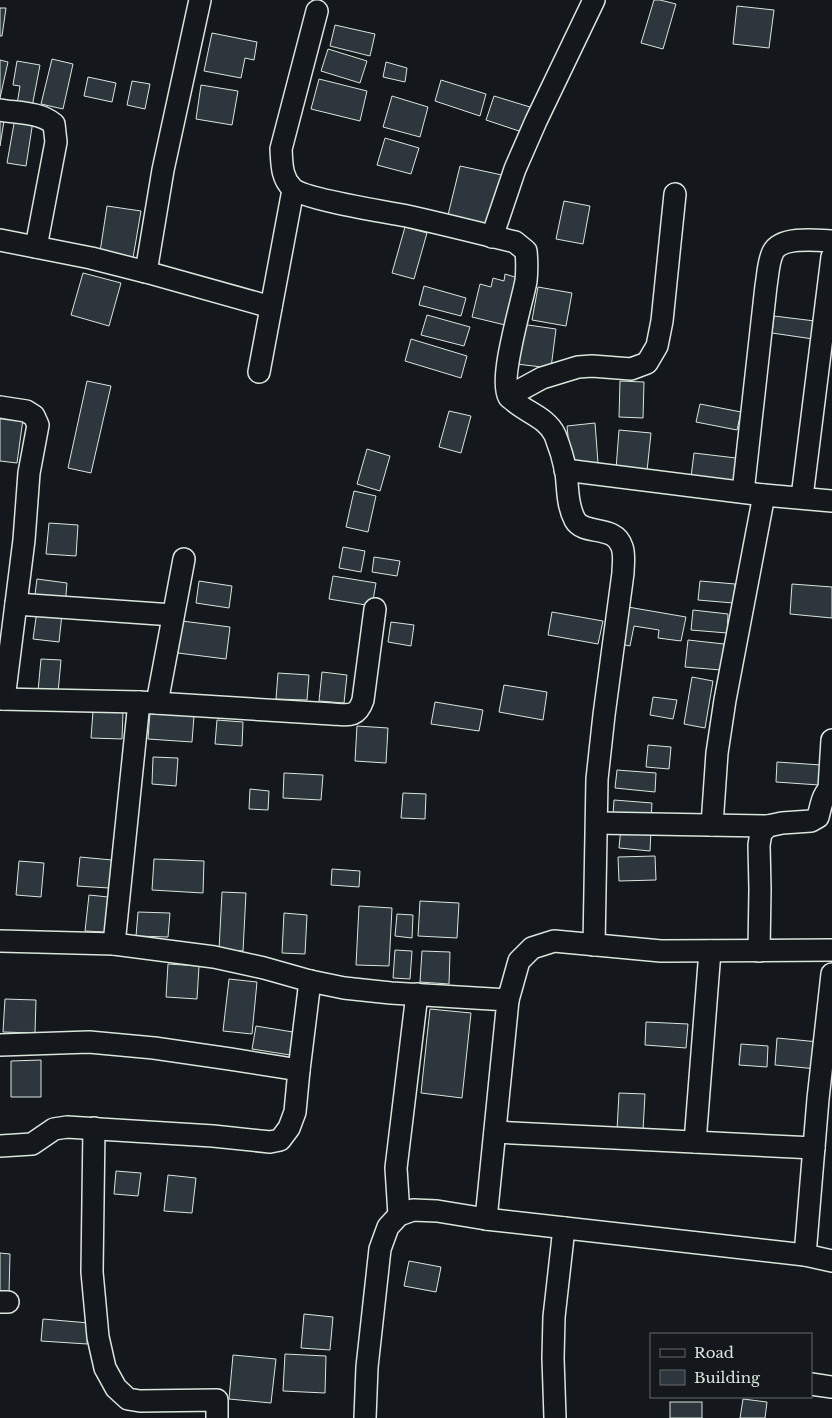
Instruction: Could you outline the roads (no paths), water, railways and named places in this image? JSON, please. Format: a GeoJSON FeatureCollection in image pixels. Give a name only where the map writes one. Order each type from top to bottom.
{"type":"FeatureCollection","features":[{"type":"Feature","properties":{"kind":"street"},"geometry":{"type":"LineString","coordinates":[[146,272],[163,170],[200,0]]}},
{"type":"Feature","properties":{"kind":"street"},"geometry":{"type":"LineString","coordinates":[[492,237],[515,169],[536,120],[594,0]]}},
{"type":"Feature","properties":{"kind":"street"},"geometry":{"type":"LineString","coordinates":[[317,11],[281,149],[282,168],[286,180],[293,190],[311,197],[406,216],[515,242],[526,251],[526,280],[505,382],[508,396],[524,410],[546,422],[555,435],[565,470],[570,509],[576,522],[584,527],[609,533],[622,545],[623,573],[597,779],[594,945]]}},
{"type":"Feature","properties":{"kind":"street"},"geometry":{"type":"LineString","coordinates":[[0,110],[39,116],[48,119],[54,124],[56,142],[36,248]]}},
{"type":"Feature","properties":{"kind":"street"},"geometry":{"type":"LineString","coordinates":[[259,372],[293,190]]}},
{"type":"Feature","properties":{"kind":"street"},"geometry":{"type":"LineString","coordinates":[[508,396],[542,378],[578,367],[592,366],[631,369],[647,362],[657,346],[662,321],[675,194]]}},
{"type":"Feature","properties":{"kind":"street"},"geometry":{"type":"LineString","coordinates":[[0,240],[91,258],[271,307]]}},
{"type":"Feature","properties":{"kind":"street"},"geometry":{"type":"LineString","coordinates":[[712,825],[717,752],[754,493],[766,286],[770,260],[774,250],[786,242],[797,240],[832,240]]}},
{"type":"Feature","properties":{"kind":"street"},"geometry":{"type":"LineString","coordinates":[[802,497],[832,257]]}},
{"type":"Feature","properties":{"kind":"street"},"geometry":{"type":"LineString","coordinates":[[0,407],[26,411],[34,416],[38,425],[29,473],[24,540],[2,699],[148,702],[350,715],[360,709],[363,700],[375,609]]}},
{"type":"Feature","properties":{"kind":"street"},"geometry":{"type":"LineString","coordinates":[[565,470],[832,501]]}},
{"type":"Feature","properties":{"kind":"street"},"geometry":{"type":"LineString","coordinates":[[114,944],[148,702],[173,616],[184,559]]}},
{"type":"Feature","properties":{"kind":"street"},"geometry":{"type":"LineString","coordinates":[[16,604],[173,616]]}},
{"type":"Feature","properties":{"kind":"street"},"geometry":{"type":"LineString","coordinates":[[597,822],[768,826],[811,821],[818,817],[824,797],[830,788],[832,740]]}},
{"type":"Feature","properties":{"kind":"street"},"geometry":{"type":"LineString","coordinates":[[759,951],[759,845],[761,833],[768,826]]}},
{"type":"Feature","properties":{"kind":"street"},"geometry":{"type":"LineString","coordinates":[[0,941],[114,944],[214,957],[344,988],[508,1000]]}},
{"type":"Feature","properties":{"kind":"street"},"geometry":{"type":"LineString","coordinates":[[486,1219],[508,1000],[519,961],[532,948],[554,941],[568,941],[661,951],[832,950]]}},
{"type":"Feature","properties":{"kind":"street"},"geometry":{"type":"LineString","coordinates":[[695,1142],[710,952]]}},
{"type":"Feature","properties":{"kind":"street"},"geometry":{"type":"LineString","coordinates":[[805,1255],[832,974]]}},
{"type":"Feature","properties":{"kind":"street"},"geometry":{"type":"LineString","coordinates":[[0,1146],[32,1144],[54,1129],[67,1127],[213,1136],[270,1142],[280,1140],[289,1128],[295,1112],[310,981]]}},
{"type":"Feature","properties":{"kind":"street"},"geometry":{"type":"LineString","coordinates":[[399,1215],[396,1168],[417,994]]}},
{"type":"Feature","properties":{"kind":"street"},"geometry":{"type":"LineString","coordinates":[[0,1045],[89,1042],[163,1050],[299,1070]]}},
{"type":"Feature","properties":{"kind":"street"},"geometry":{"type":"LineString","coordinates":[[94,1128],[92,1272],[98,1337],[105,1368],[116,1388],[128,1399],[140,1401],[217,1400],[217,1418]]}},
{"type":"Feature","properties":{"kind":"street"},"geometry":{"type":"LineString","coordinates":[[495,1132],[814,1148]]}},
{"type":"Feature","properties":{"kind":"street"},"geometry":{"type":"LineString","coordinates":[[365,1418],[367,1368],[380,1249],[388,1227],[399,1215],[413,1210],[437,1211],[486,1219],[805,1255],[832,1261]]}},
{"type":"Feature","properties":{"kind":"street"},"geometry":{"type":"LineString","coordinates":[[555,1418],[554,1317],[564,1228]]}},
{"type":"Feature","properties":{"kind":"street"},"geometry":{"type":"LineString","coordinates":[[812,1384],[832,1386]]}}]}
